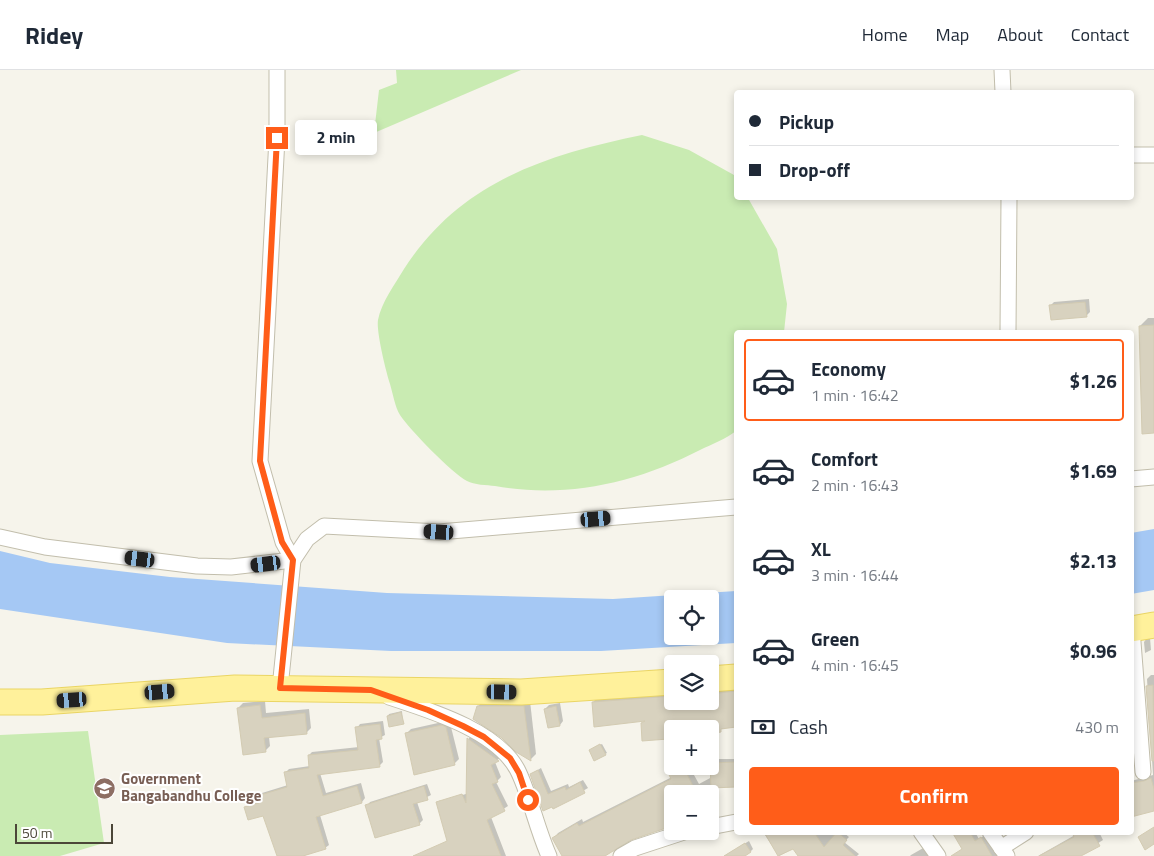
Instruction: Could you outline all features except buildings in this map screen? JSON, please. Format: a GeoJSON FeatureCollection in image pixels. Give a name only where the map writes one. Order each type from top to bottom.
{"type":"FeatureCollection","features":[{"type":"Feature","properties":{"kind":"main road"},"geometry":{"type":"LineString","coordinates":[[1134,628],[1154,625]]}},
{"type":"Feature","properties":{"kind":"main road"},"geometry":{"type":"LineString","coordinates":[[0,702],[42,702],[196,689],[281,676],[371,690],[520,692],[664,683]]}},
{"type":"Feature","properties":{"kind":"main road"},"geometry":{"type":"LineString","coordinates":[[719,678],[734,677]]}},
{"type":"Feature","properties":{"kind":"street"},"geometry":{"type":"LineString","coordinates":[[277,70],[277,138],[260,461],[282,542],[293,565]]}},
{"type":"Feature","properties":{"kind":"street"},"geometry":{"type":"LineString","coordinates":[[1002,70],[1004,90]]}},
{"type":"Feature","properties":{"kind":"street"},"geometry":{"type":"LineString","coordinates":[[1134,155],[1154,155]]}},
{"type":"Feature","properties":{"kind":"street"},"geometry":{"type":"LineString","coordinates":[[1008,330],[1009,200]]}},
{"type":"Feature","properties":{"kind":"street"},"geometry":{"type":"LineString","coordinates":[[1134,479],[1154,478]]}},
{"type":"Feature","properties":{"kind":"street"},"geometry":{"type":"LineString","coordinates":[[281,676],[293,565],[307,539],[324,526],[439,532],[734,507]]}},
{"type":"Feature","properties":{"kind":"street"},"geometry":{"type":"LineString","coordinates":[[0,537],[45,547],[196,566],[293,565]]}},
{"type":"Feature","properties":{"kind":"street"},"geometry":{"type":"LineString","coordinates":[[1134,665],[1143,773]]}},
{"type":"Feature","properties":{"kind":"street"},"geometry":{"type":"LineString","coordinates":[[371,690],[428,710],[463,726],[499,748],[510,758],[519,773],[549,856]]}},
{"type":"Feature","properties":{"kind":"street"},"geometry":{"type":"LineString","coordinates":[[719,825],[734,822]]}},
{"type":"Feature","properties":{"kind":"street"},"geometry":{"type":"LineString","coordinates":[[923,835],[938,856]]}},
{"type":"Feature","properties":{"kind":"street"},"geometry":{"type":"LineString","coordinates":[[992,835],[1004,852],[1023,835]]}},
{"type":"Feature","properties":{"kind":"street"},"geometry":{"type":"LineString","coordinates":[[620,856],[634,848],[664,839]]}},
{"type":"Feature","properties":{"kind":"green space"},"geometry":{"type":"Polygon","coordinates":[[[396,70],[521,70],[374,133],[379,90],[397,83],[396,70]]]}},
{"type":"Feature","properties":{"kind":"green space"},"geometry":{"type":"Polygon","coordinates":[[[642,135],[689,150],[734,175],[734,200],[749,200],[777,249],[787,304],[784,330],[734,330],[734,432],[676,462],[626,479],[574,489],[522,490],[467,481],[460,477],[432,451],[398,412],[378,333],[378,320],[385,300],[404,269],[426,239],[451,214],[478,194],[508,177],[539,163],[606,143],[642,135]]]}},
{"type":"Feature","properties":{"kind":"green space"},"geometry":{"type":"Polygon","coordinates":[[[88,731],[104,843],[60,856],[0,856],[0,735],[88,731]]]}},
{"type":"Feature","properties":{"kind":"water"},"geometry":{"type":"Polygon","coordinates":[[[1154,529],[1154,590],[1134,593],[1134,532],[1154,529]]]}},
{"type":"Feature","properties":{"kind":"water"},"geometry":{"type":"Polygon","coordinates":[[[0,551],[50,563],[170,577],[387,593],[613,599],[664,596],[664,645],[702,645],[601,651],[391,651],[227,643],[0,609],[0,551]]]}},
{"type":"Feature","properties":{"kind":"water"},"geometry":{"type":"Polygon","coordinates":[[[734,591],[734,643],[719,644],[719,592],[734,591]]]}},
{"type":"Feature","properties":{"kind":"place","name":"Government Bangabandhu College"},"geometry":{"type":"Point","coordinates":[105,788]}},
{"type":"Feature","properties":{"kind":"route"},"geometry":{"type":"LineString","coordinates":[[277,138],[260,461],[282,542],[293,560],[280,688],[371,690],[428,710],[484,737],[499,748],[514,764],[528,800]]}}]}
